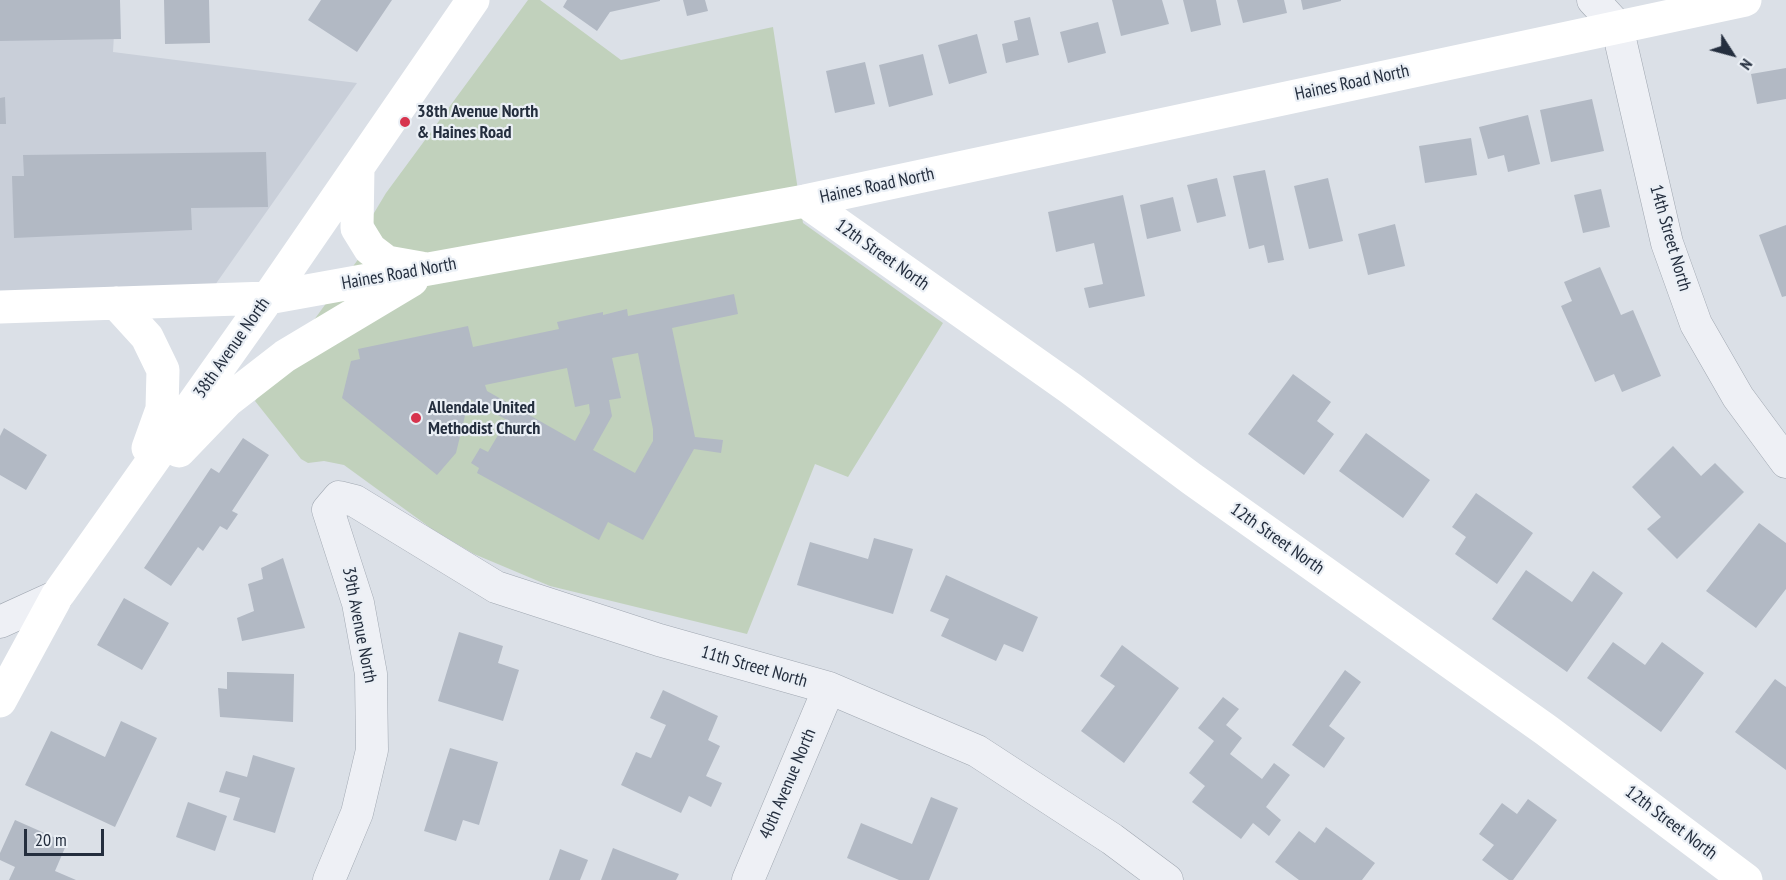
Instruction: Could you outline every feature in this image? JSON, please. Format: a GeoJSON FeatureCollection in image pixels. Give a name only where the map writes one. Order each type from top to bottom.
{"type":"FeatureCollection","features":[{"type":"Feature","properties":{"kind":"street","name":"38th Avenue North"},"geometry":{"type":"LineString","coordinates":[[0,701],[57,596],[268,298],[473,0]]}},
{"type":"Feature","properties":{"kind":"street","name":"14th Street North"},"geometry":{"type":"LineString","coordinates":[[1593,0],[1617,26],[1667,243],[1696,324],[1738,397],[1786,462]]}},
{"type":"Feature","properties":{"kind":"street","name":"Haines Road North"},"geometry":{"type":"LineString","coordinates":[[0,307],[268,298],[806,201],[1744,0]]}},
{"type":"Feature","properties":{"kind":"street"},"geometry":{"type":"LineString","coordinates":[[358,167],[357,228],[370,249],[387,262],[428,269]]}},
{"type":"Feature","properties":{"kind":"street","name":"12th Street North"},"geometry":{"type":"LineString","coordinates":[[806,201],[1546,730],[1746,880]]}},
{"type":"Feature","properties":{"kind":"street"},"geometry":{"type":"LineString","coordinates":[[134,485],[157,474],[227,401],[285,356],[428,269]]}},
{"type":"Feature","properties":{"kind":"street"},"geometry":{"type":"LineString","coordinates":[[116,303],[147,337],[163,370],[162,409],[134,485]]}},
{"type":"Feature","properties":{"kind":"street","name":"11th Street North"},"geometry":{"type":"LineString","coordinates":[[328,510],[339,497],[355,501],[496,587],[659,640],[828,688],[977,751],[1112,839],[1167,880]]}},
{"type":"Feature","properties":{"kind":"street","name":"39th Avenue North"},"geometry":{"type":"LineString","coordinates":[[328,510],[358,603],[371,674],[372,739],[372,750],[357,813],[329,880]]}},
{"type":"Feature","properties":{"kind":"street"},"geometry":{"type":"LineString","coordinates":[[0,622],[57,596]]}},
{"type":"Feature","properties":{"kind":"street","name":"40th Avenue North"},"geometry":{"type":"LineString","coordinates":[[748,880],[828,688]]}},
{"type":"Feature","properties":{"kind":"shaded area"},"geometry":{"type":"Polygon","coordinates":[[[0,0],[116,0],[113,52],[357,83],[215,285],[0,292],[0,0]]]}},
{"type":"Feature","properties":{"kind":"green space"},"geometry":{"type":"Polygon","coordinates":[[[528,0],[540,0],[621,60],[773,27],[803,223],[943,323],[848,477],[815,464],[747,634],[550,586],[474,554],[432,529],[344,465],[324,461],[308,463],[301,459],[255,401],[378,232],[371,218],[386,193],[528,0]]]}},
{"type":"Feature","properties":{"kind":"building"},"geometry":{"type":"Polygon","coordinates":[[[0,0],[120,0],[121,39],[0,41],[0,0]]]}},
{"type":"Feature","properties":{"kind":"building"},"geometry":{"type":"Polygon","coordinates":[[[164,0],[209,0],[210,43],[165,44],[164,0]]]}},
{"type":"Feature","properties":{"kind":"building"},"geometry":{"type":"Polygon","coordinates":[[[321,0],[392,0],[357,52],[308,20],[321,0]]]}},
{"type":"Feature","properties":{"kind":"building"},"geometry":{"type":"Polygon","coordinates":[[[567,0],[660,1],[610,12],[597,31],[563,7],[567,0]]]}},
{"type":"Feature","properties":{"kind":"building"},"geometry":{"type":"Polygon","coordinates":[[[683,0],[705,0],[708,11],[687,16],[683,0]]]}},
{"type":"Feature","properties":{"kind":"building"},"geometry":{"type":"Polygon","coordinates":[[[1112,0],[1162,0],[1169,24],[1121,36],[1112,0]]]}},
{"type":"Feature","properties":{"kind":"building"},"geometry":{"type":"Polygon","coordinates":[[[1183,0],[1216,0],[1221,25],[1191,32],[1183,0]]]}},
{"type":"Feature","properties":{"kind":"building"},"geometry":{"type":"Polygon","coordinates":[[[1237,0],[1284,0],[1287,13],[1243,23],[1237,0]]]}},
{"type":"Feature","properties":{"kind":"building"},"geometry":{"type":"Polygon","coordinates":[[[1301,0],[1341,0],[1341,1],[1303,10],[1301,0]]]}},
{"type":"Feature","properties":{"kind":"building"},"geometry":{"type":"Polygon","coordinates":[[[1030,17],[1039,55],[1006,63],[1002,44],[1018,40],[1014,21],[1030,17]]]}},
{"type":"Feature","properties":{"kind":"building"},"geometry":{"type":"Polygon","coordinates":[[[1098,22],[1106,53],[1068,63],[1060,32],[1098,22]]]}},
{"type":"Feature","properties":{"kind":"building"},"geometry":{"type":"Polygon","coordinates":[[[977,34],[987,73],[949,84],[938,45],[977,34]]]}},
{"type":"Feature","properties":{"kind":"building"},"geometry":{"type":"Polygon","coordinates":[[[923,54],[933,95],[889,107],[879,65],[923,54]]]}},
{"type":"Feature","properties":{"kind":"building"},"geometry":{"type":"Polygon","coordinates":[[[865,62],[875,104],[835,113],[826,71],[865,62]]]}},
{"type":"Feature","properties":{"kind":"building"},"geometry":{"type":"Polygon","coordinates":[[[1786,68],[1786,99],[1757,104],[1751,74],[1786,68]]]}},
{"type":"Feature","properties":{"kind":"building"},"geometry":{"type":"Polygon","coordinates":[[[5,97],[6,124],[0,124],[0,98],[5,97]]]}},
{"type":"Feature","properties":{"kind":"building"},"geometry":{"type":"Polygon","coordinates":[[[1592,99],[1604,151],[1551,162],[1540,110],[1592,99]]]}},
{"type":"Feature","properties":{"kind":"building"},"geometry":{"type":"Polygon","coordinates":[[[1528,115],[1540,164],[1508,172],[1504,155],[1488,159],[1479,127],[1528,115]]]}},
{"type":"Feature","properties":{"kind":"building"},"geometry":{"type":"Polygon","coordinates":[[[1471,138],[1477,175],[1425,183],[1419,146],[1471,138]]]}},
{"type":"Feature","properties":{"kind":"building"},"geometry":{"type":"Polygon","coordinates":[[[266,152],[268,207],[191,208],[192,230],[14,238],[12,176],[24,176],[23,155],[266,152]]]}},
{"type":"Feature","properties":{"kind":"building"},"geometry":{"type":"Polygon","coordinates":[[[1265,170],[1284,260],[1268,263],[1264,245],[1249,249],[1233,176],[1265,170]]]}},
{"type":"Feature","properties":{"kind":"building"},"geometry":{"type":"Polygon","coordinates":[[[1217,178],[1226,216],[1197,223],[1187,185],[1217,178]]]}},
{"type":"Feature","properties":{"kind":"building"},"geometry":{"type":"Polygon","coordinates":[[[1328,178],[1343,241],[1309,249],[1294,186],[1328,178]]]}},
{"type":"Feature","properties":{"kind":"building"},"geometry":{"type":"Polygon","coordinates":[[[1601,189],[1610,227],[1583,233],[1574,195],[1601,189]]]}},
{"type":"Feature","properties":{"kind":"building"},"geometry":{"type":"Polygon","coordinates":[[[1123,195],[1145,296],[1089,308],[1084,288],[1103,284],[1094,243],[1056,252],[1048,212],[1123,195]]]}},
{"type":"Feature","properties":{"kind":"building"},"geometry":{"type":"Polygon","coordinates":[[[1173,197],[1181,231],[1147,239],[1140,205],[1173,197]]]}},
{"type":"Feature","properties":{"kind":"building"},"geometry":{"type":"Polygon","coordinates":[[[1395,224],[1405,266],[1368,275],[1358,234],[1395,224]]]}},
{"type":"Feature","properties":{"kind":"building"},"geometry":{"type":"Polygon","coordinates":[[[1786,225],[1786,296],[1782,297],[1759,235],[1786,225]]]}},
{"type":"Feature","properties":{"kind":"building"},"geometry":{"type":"Polygon","coordinates":[[[1600,267],[1621,315],[1633,310],[1661,376],[1622,392],[1614,374],[1595,382],[1561,306],[1572,301],[1564,282],[1600,267]]]}},
{"type":"Feature","properties":{"kind":"building","name":"Allendale United Methodist Church"},"geometry":{"type":"Polygon","coordinates":[[[734,294],[738,314],[672,328],[695,437],[723,440],[721,453],[694,449],[643,540],[608,522],[599,540],[477,473],[479,468],[471,463],[480,448],[488,452],[507,420],[469,399],[456,453],[437,475],[342,398],[351,361],[360,359],[358,349],[468,326],[473,347],[559,329],[557,322],[603,312],[603,315],[627,309],[628,316],[734,294]],[[638,353],[612,358],[621,398],[609,400],[612,416],[593,450],[635,473],[653,441],[653,429],[638,353]],[[567,368],[485,385],[487,391],[575,441],[590,413],[589,404],[575,407],[567,368]]]}},
{"type":"Feature","properties":{"kind":"building"},"geometry":{"type":"Polygon","coordinates":[[[1293,374],[1331,402],[1317,421],[1334,434],[1304,475],[1248,434],[1293,374]]]}},
{"type":"Feature","properties":{"kind":"building"},"geometry":{"type":"Polygon","coordinates":[[[4,428],[47,455],[26,490],[0,475],[0,436],[4,428]]]}},
{"type":"Feature","properties":{"kind":"building"},"geometry":{"type":"Polygon","coordinates":[[[1366,433],[1430,480],[1403,518],[1339,471],[1366,433]]]}},
{"type":"Feature","properties":{"kind":"building"},"geometry":{"type":"Polygon","coordinates":[[[243,438],[269,455],[232,511],[238,514],[227,530],[220,526],[203,551],[198,547],[171,586],[144,568],[211,468],[219,473],[243,438]]]}},
{"type":"Feature","properties":{"kind":"building"},"geometry":{"type":"Polygon","coordinates":[[[1673,446],[1701,476],[1715,463],[1744,492],[1677,559],[1647,529],[1661,517],[1632,487],[1673,446]]]}},
{"type":"Feature","properties":{"kind":"building"},"geometry":{"type":"Polygon","coordinates":[[[1476,493],[1533,533],[1497,584],[1455,554],[1466,537],[1452,527],[1476,493]]]}},
{"type":"Feature","properties":{"kind":"building"},"geometry":{"type":"Polygon","coordinates":[[[1759,523],[1786,543],[1786,589],[1756,628],[1706,591],[1759,523]]]}},
{"type":"Feature","properties":{"kind":"building"},"geometry":{"type":"Polygon","coordinates":[[[874,538],[913,549],[893,614],[797,585],[810,542],[868,559],[874,538]]]}},
{"type":"Feature","properties":{"kind":"building"},"geometry":{"type":"Polygon","coordinates":[[[283,558],[305,628],[242,641],[237,618],[254,611],[248,584],[263,579],[261,568],[283,558]]]}},
{"type":"Feature","properties":{"kind":"building"},"geometry":{"type":"Polygon","coordinates":[[[1526,570],[1572,602],[1593,571],[1623,593],[1567,672],[1492,619],[1526,570]]]}},
{"type":"Feature","properties":{"kind":"building"},"geometry":{"type":"Polygon","coordinates":[[[946,575],[1038,617],[1023,652],[1004,644],[996,661],[941,636],[949,619],[930,611],[946,575]]]}},
{"type":"Feature","properties":{"kind":"building"},"geometry":{"type":"Polygon","coordinates":[[[124,598],[169,623],[142,670],[97,645],[124,598]]]}},
{"type":"Feature","properties":{"kind":"building"},"geometry":{"type":"Polygon","coordinates":[[[459,632],[503,646],[498,663],[519,670],[503,721],[438,701],[459,632]]]}},
{"type":"Feature","properties":{"kind":"building"},"geometry":{"type":"Polygon","coordinates":[[[1613,642],[1645,665],[1662,642],[1704,673],[1661,732],[1587,678],[1613,642]]]}},
{"type":"Feature","properties":{"kind":"building"},"geometry":{"type":"Polygon","coordinates":[[[1122,645],[1179,688],[1124,763],[1081,731],[1115,686],[1100,676],[1122,645]]]}},
{"type":"Feature","properties":{"kind":"building"},"geometry":{"type":"Polygon","coordinates":[[[1345,670],[1361,682],[1329,726],[1345,738],[1324,768],[1292,745],[1345,670]]]}},
{"type":"Feature","properties":{"kind":"building"},"geometry":{"type":"Polygon","coordinates":[[[227,672],[294,674],[293,722],[220,717],[218,688],[227,689],[227,672]]]}},
{"type":"Feature","properties":{"kind":"building"},"geometry":{"type":"Polygon","coordinates":[[[1775,679],[1786,687],[1786,770],[1735,732],[1775,679]]]}},
{"type":"Feature","properties":{"kind":"building"},"geometry":{"type":"Polygon","coordinates":[[[663,690],[718,716],[708,740],[720,746],[706,776],[722,783],[711,807],[689,796],[681,813],[621,785],[636,752],[651,758],[666,725],[650,718],[663,690]]]}},
{"type":"Feature","properties":{"kind":"building"},"geometry":{"type":"Polygon","coordinates":[[[1223,697],[1239,709],[1226,725],[1242,738],[1230,754],[1262,779],[1274,763],[1290,775],[1266,807],[1281,820],[1269,836],[1253,823],[1241,839],[1192,802],[1205,786],[1189,773],[1214,741],[1198,728],[1223,697]]]}},
{"type":"Feature","properties":{"kind":"building"},"geometry":{"type":"Polygon","coordinates":[[[121,721],[157,738],[115,827],[25,785],[51,731],[105,757],[121,721]]]}},
{"type":"Feature","properties":{"kind":"building"},"geometry":{"type":"Polygon","coordinates":[[[450,748],[498,762],[479,825],[463,820],[456,841],[424,831],[450,748]]]}},
{"type":"Feature","properties":{"kind":"building"},"geometry":{"type":"Polygon","coordinates":[[[253,755],[295,768],[275,833],[233,820],[240,798],[219,792],[226,771],[247,777],[253,755]]]}},
{"type":"Feature","properties":{"kind":"building"},"geometry":{"type":"Polygon","coordinates":[[[931,797],[958,808],[929,880],[899,880],[847,858],[861,823],[912,844],[931,797]]]}},
{"type":"Feature","properties":{"kind":"building"},"geometry":{"type":"Polygon","coordinates":[[[1528,799],[1557,820],[1513,880],[1509,880],[1482,860],[1494,845],[1479,834],[1502,803],[1517,814],[1528,799]]]}},
{"type":"Feature","properties":{"kind":"building"},"geometry":{"type":"Polygon","coordinates":[[[188,802],[227,816],[215,851],[176,837],[188,802]]]}},
{"type":"Feature","properties":{"kind":"building"},"geometry":{"type":"Polygon","coordinates":[[[15,820],[67,843],[55,871],[76,880],[9,880],[15,867],[0,860],[0,853],[15,820]]]}},
{"type":"Feature","properties":{"kind":"building"},"geometry":{"type":"Polygon","coordinates":[[[1326,827],[1375,863],[1362,880],[1299,880],[1275,862],[1299,831],[1315,843],[1326,827]]]}},
{"type":"Feature","properties":{"kind":"building"},"geometry":{"type":"Polygon","coordinates":[[[613,848],[679,874],[676,880],[601,880],[613,848]]]}},
{"type":"Feature","properties":{"kind":"building"},"geometry":{"type":"Polygon","coordinates":[[[560,849],[588,860],[580,880],[549,880],[560,849]]]}},
{"type":"Feature","properties":{"kind":"place","name":"38th Avenue North & Haines Road"},"geometry":{"type":"Point","coordinates":[405,122]}},
{"type":"Feature","properties":{"kind":"place","name":"Allendale United Methodist Church"},"geometry":{"type":"Point","coordinates":[416,418]}}]}
